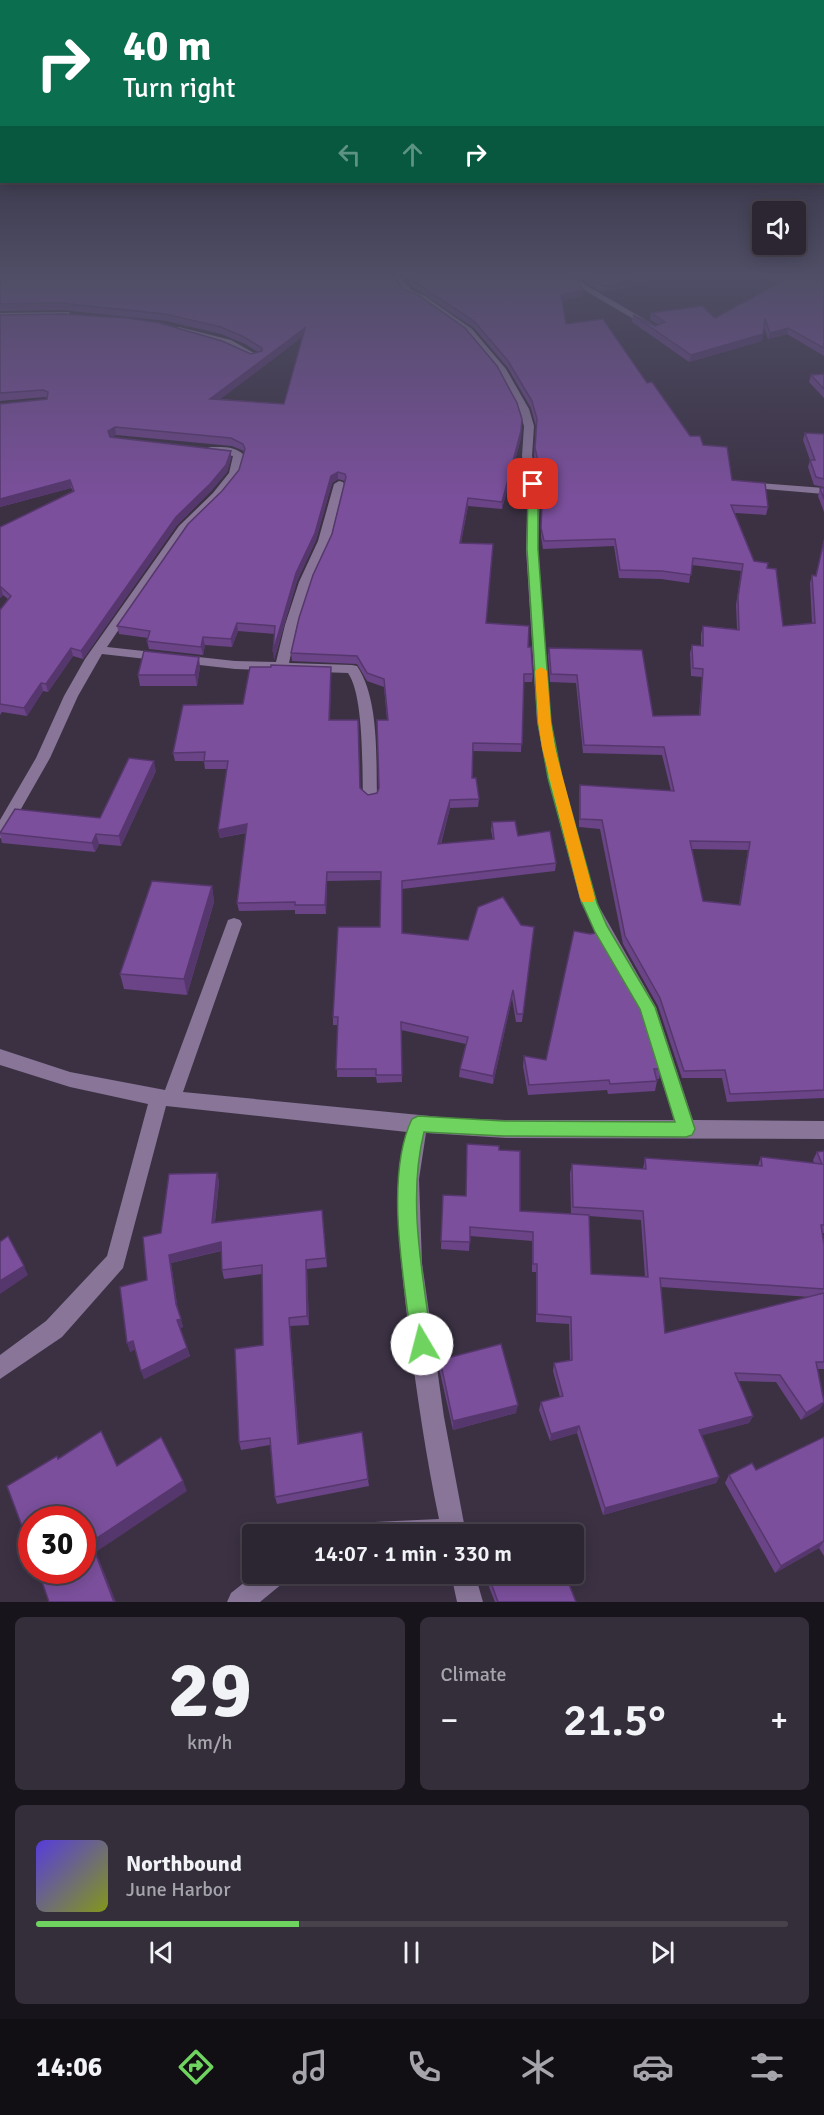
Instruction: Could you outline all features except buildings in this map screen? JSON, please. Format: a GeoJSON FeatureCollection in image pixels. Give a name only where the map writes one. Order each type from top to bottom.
{"type":"FeatureCollection","features":[{"type":"Feature","properties":{"kind":"street"},"geometry":{"type":"LineString","coordinates":[[246,352],[256,357]]}},
{"type":"Feature","properties":{"kind":"street"},"geometry":{"type":"LineString","coordinates":[[486,352],[502,371],[524,410],[529,426],[527,456],[534,491],[532,549],[544,722],[555,778],[589,903],[647,1007],[686,1129]]}},
{"type":"Feature","properties":{"kind":"street"},"geometry":{"type":"LineString","coordinates":[[0,833],[43,758],[71,696],[99,650],[183,528],[217,495],[234,474],[239,455],[232,451],[194,448]]}},
{"type":"Feature","properties":{"kind":"street"},"geometry":{"type":"LineString","coordinates":[[282,666],[291,625],[324,541],[339,484]]}},
{"type":"Feature","properties":{"kind":"street"},"geometry":{"type":"LineString","coordinates":[[742,484],[824,491]]}},
{"type":"Feature","properties":{"kind":"street"},"geometry":{"type":"LineString","coordinates":[[99,650],[235,665],[347,668],[358,674],[369,748],[370,796]]}},
{"type":"Feature","properties":{"kind":"street"},"geometry":{"type":"LineString","coordinates":[[0,1368],[54,1329],[116,1261],[165,1098],[234,924]]}},
{"type":"Feature","properties":{"kind":"street"},"geometry":{"type":"LineString","coordinates":[[0,1057],[33,1070],[109,1089],[165,1098],[418,1124],[504,1129],[824,1130]]}},
{"type":"Feature","properties":{"kind":"street"},"geometry":{"type":"LineString","coordinates":[[418,1124],[411,1148],[408,1182],[410,1256],[428,1388],[453,1524]]}},
{"type":"Feature","properties":{"kind":"street"},"geometry":{"type":"LineString","coordinates":[[240,1602],[262,1584]]}},
{"type":"Feature","properties":{"kind":"street"},"geometry":{"type":"LineString","coordinates":[[466,1584],[470,1602]]}},
{"type":"Feature","properties":{"kind":"slow traffic"},"geometry":{"type":"LineString","coordinates":[[541,671],[544,722],[555,778],[570,825],[588,898]]}},
{"type":"Feature","properties":{"kind":"route"},"geometry":{"type":"LineString","coordinates":[[422,1344],[410,1256],[408,1182],[411,1148],[418,1124],[504,1129],[686,1129],[647,1007],[589,903],[570,825],[555,778],[544,722],[539,623],[532,549],[533,484]]}}]}
